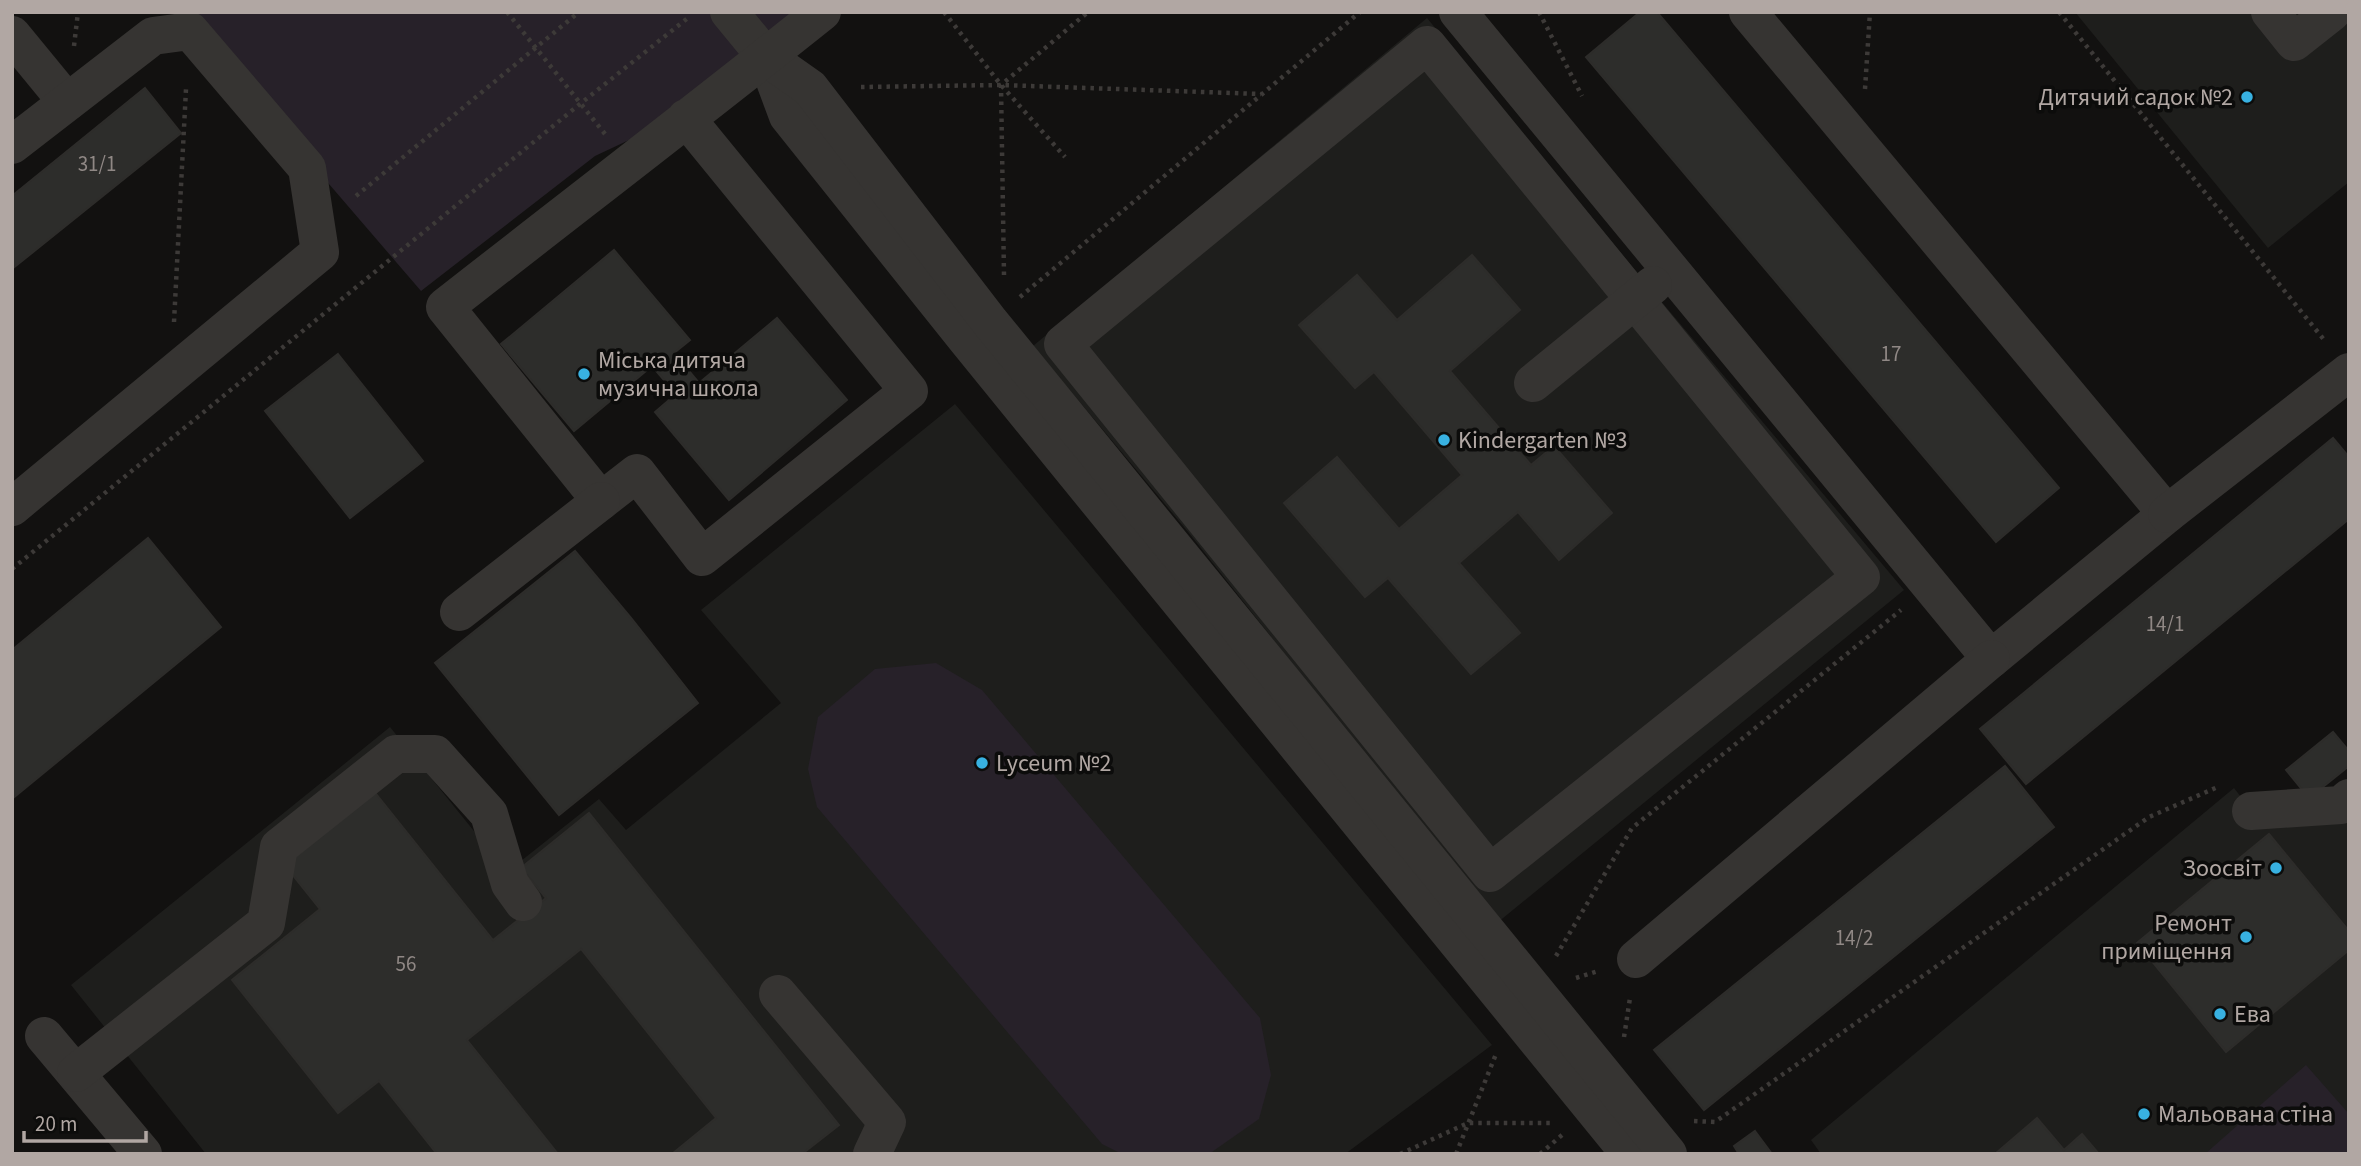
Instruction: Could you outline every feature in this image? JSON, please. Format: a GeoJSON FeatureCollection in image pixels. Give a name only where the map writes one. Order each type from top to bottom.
{"type":"FeatureCollection","features":[{"type":"Feature","properties":{"kind":"street"},"geometry":{"type":"LineString","coordinates":[[729,12],[766,57],[810,88],[998,316],[1524,1001],[1628,1121]]}},
{"type":"Feature","properties":{"kind":"street"},"geometry":{"type":"LineString","coordinates":[[601,501],[445,307],[822,12]]}},
{"type":"Feature","properties":{"kind":"street"},"geometry":{"type":"LineString","coordinates":[[1458,12],[1991,659]]}},
{"type":"Feature","properties":{"kind":"street"},"geometry":{"type":"LineString","coordinates":[[1748,12],[2167,514]]}},
{"type":"Feature","properties":{"kind":"street"},"geometry":{"type":"LineString","coordinates":[[2270,12],[2294,42],[2332,12]]}},
{"type":"Feature","properties":{"kind":"street"},"geometry":{"type":"LineString","coordinates":[[12,145],[153,36],[190,31],[307,168],[320,251],[12,507]]}},
{"type":"Feature","properties":{"kind":"street"},"geometry":{"type":"LineString","coordinates":[[12,35],[67,102]]}},
{"type":"Feature","properties":{"kind":"street"},"geometry":{"type":"LineString","coordinates":[[1427,45],[1634,300],[1861,577],[1490,873],[1063,344],[1427,45]]}},
{"type":"Feature","properties":{"kind":"street"},"geometry":{"type":"LineString","coordinates":[[766,57],[788,116],[967,340],[1524,1001],[1628,1121],[1668,1154]]}},
{"type":"Feature","properties":{"kind":"street"},"geometry":{"type":"LineString","coordinates":[[459,612],[637,473],[702,557],[909,391],[686,118]]}},
{"type":"Feature","properties":{"kind":"street"},"geometry":{"type":"LineString","coordinates":[[1533,383],[1670,270]]}},
{"type":"Feature","properties":{"kind":"street"},"geometry":{"type":"LineString","coordinates":[[1636,959],[2167,514],[2340,360]]}},
{"type":"Feature","properties":{"kind":"street"},"geometry":{"type":"LineString","coordinates":[[76,1073],[266,923],[279,847],[396,754],[435,754],[489,814],[510,884],[523,902]]}},
{"type":"Feature","properties":{"kind":"street"},"geometry":{"type":"LineString","coordinates":[[2241,796],[2346,806]]}},
{"type":"Feature","properties":{"kind":"street"},"geometry":{"type":"LineString","coordinates":[[778,994],[887,1122],[873,1154]]}},
{"type":"Feature","properties":{"kind":"street"},"geometry":{"type":"LineString","coordinates":[[44,1036],[143,1154]]}},
{"type":"Feature","properties":{"kind":"path"},"geometry":{"type":"LineString","coordinates":[[507,12],[628,164]]}},
{"type":"Feature","properties":{"kind":"path"},"geometry":{"type":"LineString","coordinates":[[356,196],[579,12]]}},
{"type":"Feature","properties":{"kind":"path"},"geometry":{"type":"LineString","coordinates":[[12,569],[695,12]]}},
{"type":"Feature","properties":{"kind":"path"},"geometry":{"type":"LineString","coordinates":[[944,12],[1001,85],[1065,157]]}},
{"type":"Feature","properties":{"kind":"path"},"geometry":{"type":"LineString","coordinates":[[998,316],[1001,85],[1088,12]]}},
{"type":"Feature","properties":{"kind":"path"},"geometry":{"type":"LineString","coordinates":[[998,316],[1360,12]]}},
{"type":"Feature","properties":{"kind":"path"},"geometry":{"type":"LineString","coordinates":[[1862,149],[1870,12]]}},
{"type":"Feature","properties":{"kind":"path"},"geometry":{"type":"LineString","coordinates":[[2059,12],[2340,360]]}},
{"type":"Feature","properties":{"kind":"path"},"geometry":{"type":"LineString","coordinates":[[172,375],[190,31]]}},
{"type":"Feature","properties":{"kind":"path"},"geometry":{"type":"LineString","coordinates":[[810,88],[1001,85],[1262,94]]}},
{"type":"Feature","properties":{"kind":"path"},"geometry":{"type":"LineString","coordinates":[[158,450],[160,438]]}},
{"type":"Feature","properties":{"kind":"path"},"geometry":{"type":"LineString","coordinates":[[1455,1154],[1524,1001],[1632,828],[1931,586]]}},
{"type":"Feature","properties":{"kind":"path"},"geometry":{"type":"LineString","coordinates":[[1524,1001],[1636,959],[1628,1121],[1715,1122],[2149,817],[2241,796]]}},
{"type":"Feature","properties":{"kind":"path"},"geometry":{"type":"LineString","coordinates":[[1400,1154],[1468,1123],[1563,1123]]}},
{"type":"Feature","properties":{"kind":"shaded area"},"geometry":{"type":"Polygon","coordinates":[[[181,12],[805,12],[661,125],[595,156],[421,291],[181,12]]]}},
{"type":"Feature","properties":{"kind":"shaded area","name":"Дитячий садок №2"},"geometry":{"type":"Polygon","coordinates":[[[2075,12],[2349,12],[2349,182],[2268,248],[2075,12]]]}},
{"type":"Feature","properties":{"kind":"shaded area","name":"Kindergarten №3"},"geometry":{"type":"Polygon","coordinates":[[[1427,18],[1904,590],[1497,923],[1189,533],[1033,346],[1427,18]]]}},
{"type":"Feature","properties":{"kind":"shaded area","name":"Lyceum №2"},"geometry":{"type":"Polygon","coordinates":[[[955,404],[1492,1045],[1345,1154],[206,1154],[71,985],[390,727],[507,872],[599,799],[626,830],[781,703],[701,610],[955,404]]]}},
{"type":"Feature","properties":{"kind":"shaded area"},"geometry":{"type":"Polygon","coordinates":[[[936,663],[982,690],[1260,1018],[1271,1075],[1259,1119],[1209,1154],[1122,1154],[1102,1144],[817,807],[808,769],[818,717],[875,669],[936,663]]]}},
{"type":"Feature","properties":{"kind":"shaded area"},"geometry":{"type":"Polygon","coordinates":[[[2234,788],[2252,811],[2349,815],[2349,1154],[1821,1154],[1811,1140],[2234,788]]]}},
{"type":"Feature","properties":{"kind":"shaded area"},"geometry":{"type":"Polygon","coordinates":[[[2306,1065],[2349,1114],[2349,1154],[2205,1154],[2306,1065]]]}},
{"type":"Feature","properties":{"kind":"building"},"geometry":{"type":"Polygon","coordinates":[[[1640,12],[1657,12],[2059,488],[1996,542],[1586,57],[1640,12]]]}},
{"type":"Feature","properties":{"kind":"building"},"geometry":{"type":"Polygon","coordinates":[[[145,88],[181,133],[12,269],[12,196],[145,88]]]}},
{"type":"Feature","properties":{"kind":"building","name":"Міська дитяча музична школа"},"geometry":{"type":"Polygon","coordinates":[[[614,250],[690,340],[674,353],[699,383],[777,318],[847,400],[729,500],[655,412],[676,394],[652,366],[574,431],[501,344],[614,250]]]}},
{"type":"Feature","properties":{"kind":"building"},"geometry":{"type":"Polygon","coordinates":[[[1472,255],[1520,310],[1450,371],[1531,465],[1554,446],[1612,513],[1559,560],[1518,512],[1459,563],[1520,633],[1471,674],[1388,578],[1365,597],[1284,503],[1337,457],[1399,529],[1462,475],[1374,372],[1355,388],[1299,325],[1357,275],[1397,320],[1472,255]]]}},
{"type":"Feature","properties":{"kind":"building"},"geometry":{"type":"Polygon","coordinates":[[[338,354],[423,461],[350,518],[265,411],[338,354]]]}},
{"type":"Feature","properties":{"kind":"building"},"geometry":{"type":"Polygon","coordinates":[[[2333,438],[2349,457],[2349,519],[2026,784],[1980,729],[2333,438]]]}},
{"type":"Feature","properties":{"kind":"building"},"geometry":{"type":"Polygon","coordinates":[[[148,538],[221,627],[12,799],[12,650],[148,538]]]}},
{"type":"Feature","properties":{"kind":"building"},"geometry":{"type":"Polygon","coordinates":[[[575,551],[698,703],[559,815],[435,663],[575,551]]]}},
{"type":"Feature","properties":{"kind":"building"},"geometry":{"type":"Polygon","coordinates":[[[2333,732],[2349,751],[2349,766],[2309,798],[2286,770],[2333,732]]]}},
{"type":"Feature","properties":{"kind":"building"},"geometry":{"type":"Polygon","coordinates":[[[2005,766],[2054,827],[1704,1110],[1654,1050],[2005,766]]]}},
{"type":"Feature","properties":{"kind":"building"},"geometry":{"type":"Polygon","coordinates":[[[369,785],[493,940],[546,898],[521,868],[589,813],[839,1125],[802,1154],[672,1154],[716,1118],[581,949],[467,1040],[558,1154],[437,1154],[379,1081],[338,1113],[232,980],[320,909],[279,858],[369,785]]]}},
{"type":"Feature","properties":{"kind":"building","name":"Ремонт приміщення"},"geometry":{"type":"Polygon","coordinates":[[[2269,834],[2349,931],[2349,950],[2226,1052],[2137,943],[2269,834]]]}},
{"type":"Feature","properties":{"kind":"building"},"geometry":{"type":"Polygon","coordinates":[[[2037,1118],[2064,1150],[2082,1134],[2099,1154],[1995,1154],[2037,1118]]]}},
{"type":"Feature","properties":{"kind":"building"},"geometry":{"type":"Polygon","coordinates":[[[1755,1131],[1772,1154],[1739,1154],[1734,1146],[1755,1131]]]}},
{"type":"Feature","properties":{"kind":"place","name":"Дитячий садок №2"},"geometry":{"type":"Point","coordinates":[2247,97]}},
{"type":"Feature","properties":{"kind":"place","name":"Міська дитяча музична школа"},"geometry":{"type":"Point","coordinates":[584,374]}},
{"type":"Feature","properties":{"kind":"place","name":"Kindergarten №3"},"geometry":{"type":"Point","coordinates":[1444,440]}},
{"type":"Feature","properties":{"kind":"place","name":"Lyceum №2"},"geometry":{"type":"Point","coordinates":[982,763]}},
{"type":"Feature","properties":{"kind":"place","name":"Зоосвіт"},"geometry":{"type":"Point","coordinates":[2276,868]}},
{"type":"Feature","properties":{"kind":"place","name":"Ремонт приміщення"},"geometry":{"type":"Point","coordinates":[2246,937]}},
{"type":"Feature","properties":{"kind":"place","name":"Ева"},"geometry":{"type":"Point","coordinates":[2220,1014]}},
{"type":"Feature","properties":{"kind":"place","name":"Мальована стіна"},"geometry":{"type":"Point","coordinates":[2144,1114]}}]}
